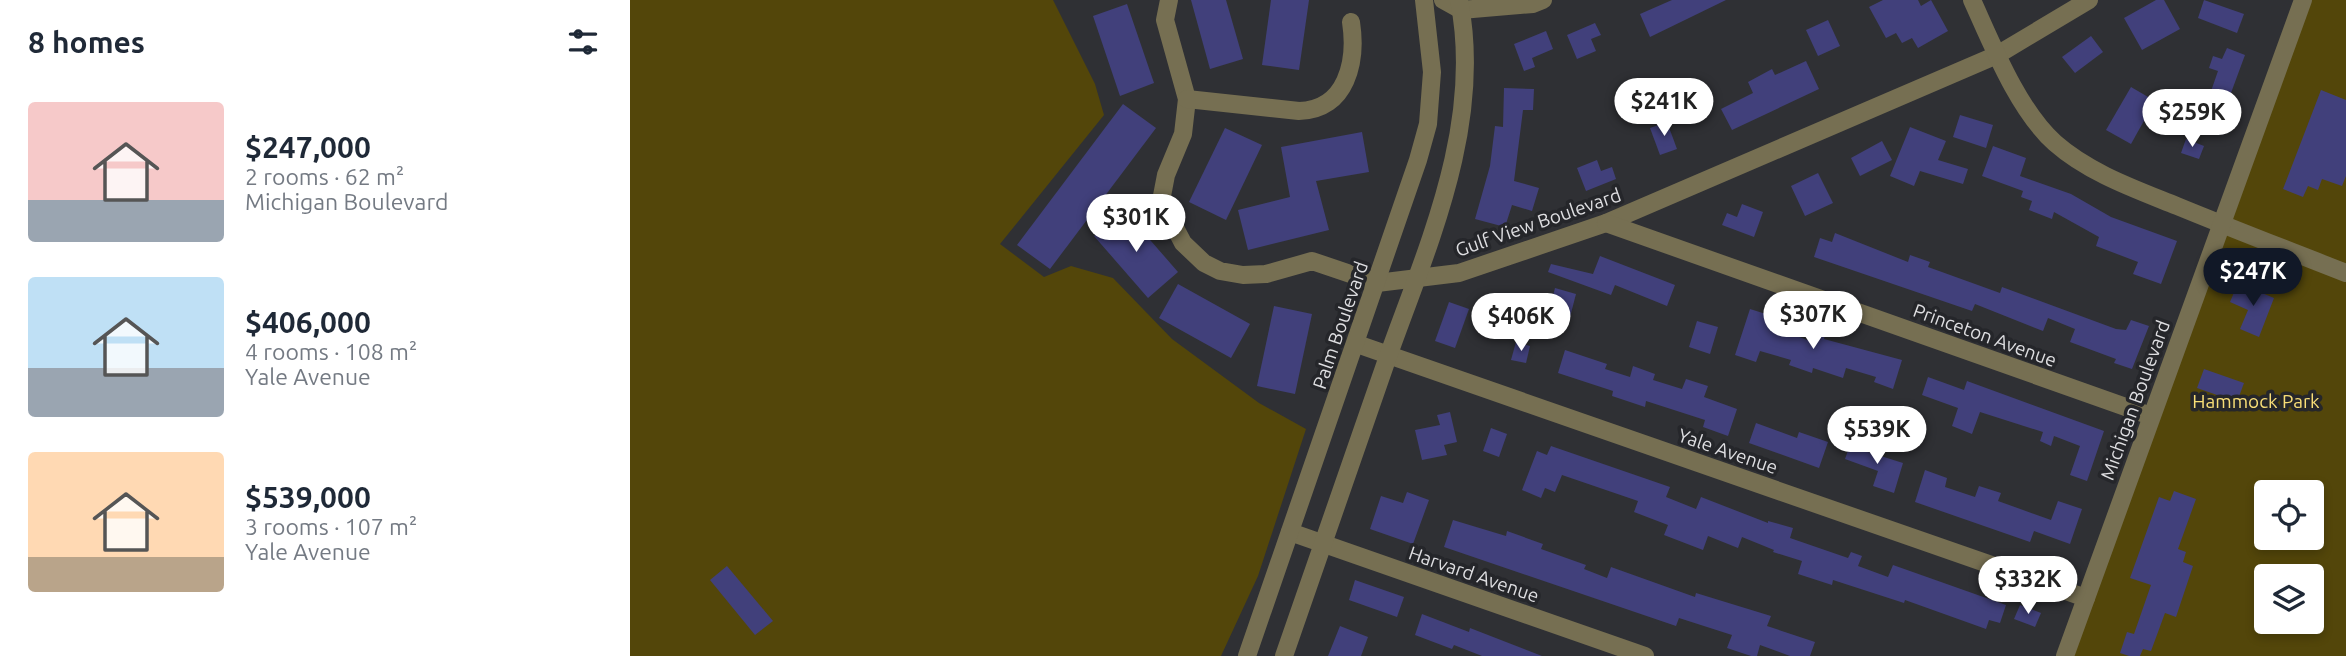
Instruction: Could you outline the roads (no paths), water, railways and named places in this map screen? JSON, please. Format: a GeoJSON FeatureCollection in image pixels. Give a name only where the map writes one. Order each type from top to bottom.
{"type":"FeatureCollection","features":[{"type":"Feature","properties":{"kind":"street","name":"Gulf View Boulevard"},"geometry":{"type":"LineString","coordinates":[[1168,0],[1166,20],[1187,99],[1183,134],[1166,175],[1161,201],[1183,243],[1204,263],[1220,271],[1243,275],[1266,274],[1312,261],[1377,283],[1459,273],[1606,223],[1997,55],[2089,0]]}},
{"type":"Feature","properties":{"kind":"street","name":"Palm Boulevard"},"geometry":{"type":"LineString","coordinates":[[1247,656],[1357,344],[1427,124],[1432,72],[1423,0]]}},
{"type":"Feature","properties":{"kind":"street"},"geometry":{"type":"LineString","coordinates":[[1443,0],[1460,5],[1511,7],[1543,0]]}},
{"type":"Feature","properties":{"kind":"street"},"geometry":{"type":"LineString","coordinates":[[1972,0],[1997,55],[2031,113],[2053,141],[2083,164],[2346,273]]}},
{"type":"Feature","properties":{"kind":"street","name":"Michigan Boulevard"},"geometry":{"type":"LineString","coordinates":[[2065,656],[2301,1]]}},
{"type":"Feature","properties":{"kind":"street"},"geometry":{"type":"LineString","coordinates":[[1284,656],[1418,278],[1452,164],[1461,119],[1465,67],[1460,5]]}},
{"type":"Feature","properties":{"kind":"street"},"geometry":{"type":"LineString","coordinates":[[1187,99],[1299,111],[1312,110],[1327,104],[1342,89],[1351,71],[1354,46],[1351,22]]}},
{"type":"Feature","properties":{"kind":"street","name":"Princeton Avenue"},"geometry":{"type":"LineString","coordinates":[[1606,223],[2151,416]]}},
{"type":"Feature","properties":{"kind":"street","name":"Yale Avenue"},"geometry":{"type":"LineString","coordinates":[[1357,344],[2086,598]]}},
{"type":"Feature","properties":{"kind":"street","name":"Harvard Avenue"},"geometry":{"type":"LineString","coordinates":[[1290,532],[1645,656]]}},
{"type":"Feature","properties":{"kind":"park label","name":"Hammock Park"},"geometry":{"type":"Point","coordinates":[2256,401]}}]}
